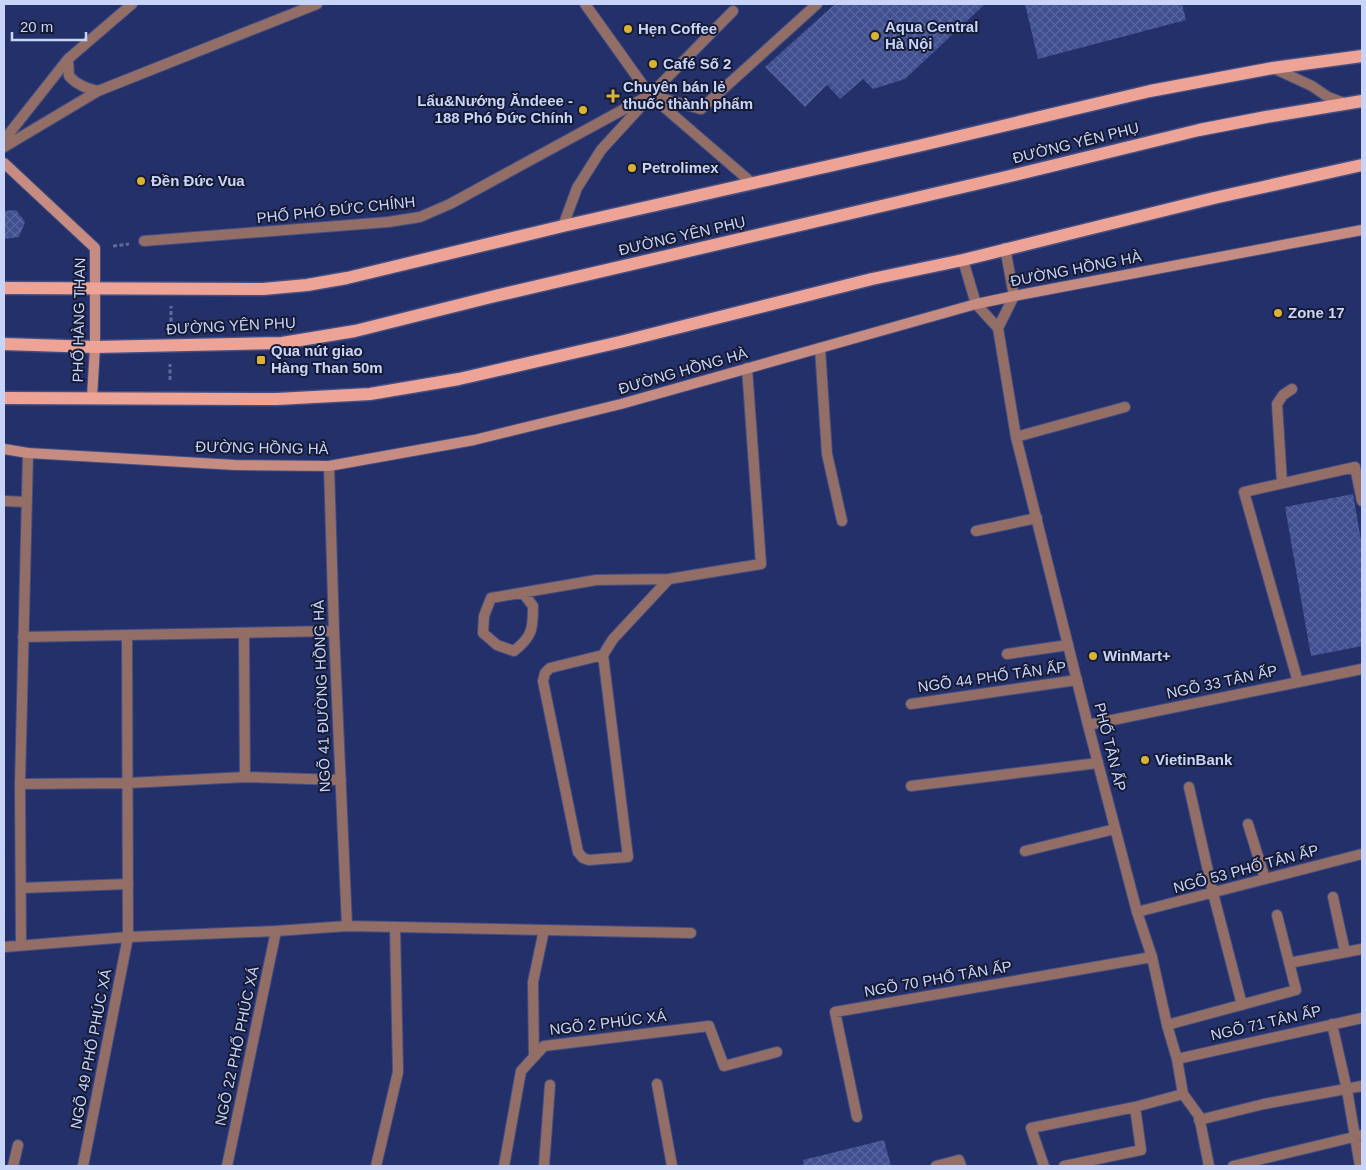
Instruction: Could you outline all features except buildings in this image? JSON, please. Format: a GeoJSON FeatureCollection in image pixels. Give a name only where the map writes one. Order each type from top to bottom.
{"type":"FeatureCollection","features":[{"type":"Feature","properties":{"kind":"main road"},"geometry":{"type":"LineString","coordinates":[[4,288],[263,289],[307,285],[347,278],[563,226],[918,146],[1150,91],[1273,68],[1362,56]]}},
{"type":"Feature","properties":{"kind":"main road","name":"ĐƯỜNG YÊN PHỤ"},"geometry":{"type":"LineString","coordinates":[[4,344],[94,347],[282,343],[355,331],[495,296],[1199,130],[1362,101]]}},
{"type":"Feature","properties":{"kind":"main road"},"geometry":{"type":"LineString","coordinates":[[4,398],[277,399],[370,394],[460,379],[620,342],[872,279],[963,260],[1005,248],[1362,165]]}},
{"type":"Feature","properties":{"kind":"street"},"geometry":{"type":"LineString","coordinates":[[4,140],[68,59],[132,4]]}},
{"type":"Feature","properties":{"kind":"street"},"geometry":{"type":"LineString","coordinates":[[4,147],[98,91],[317,4]]}},
{"type":"Feature","properties":{"kind":"street"},"geometry":{"type":"LineString","coordinates":[[585,4],[650,95],[752,183]]}},
{"type":"Feature","properties":{"kind":"street"},"geometry":{"type":"LineString","coordinates":[[650,95],[701,109],[817,4]]}},
{"type":"Feature","properties":{"kind":"street"},"geometry":{"type":"LineString","coordinates":[[563,226],[577,188],[601,150],[650,95],[733,11]]}},
{"type":"Feature","properties":{"kind":"street"},"geometry":{"type":"LineString","coordinates":[[68,59],[69,76],[85,88],[98,91]]}},
{"type":"Feature","properties":{"kind":"street"},"geometry":{"type":"LineString","coordinates":[[1273,68],[1312,86],[1328,98],[1344,103]]}},
{"type":"Feature","properties":{"kind":"street","name":"PHỐ PHÓ ĐỨC CHÍNH"},"geometry":{"type":"LineString","coordinates":[[144,242],[388,222],[420,217],[450,204],[650,95]]}},
{"type":"Feature","properties":{"kind":"street","name":"PHỐ HÀNG THAN"},"geometry":{"type":"LineString","coordinates":[[4,163],[95,248],[92,398]]}},
{"type":"Feature","properties":{"kind":"street","name":"ĐƯỜNG HỒNG HÀ"},"geometry":{"type":"LineString","coordinates":[[4,449],[28,453],[235,464],[329,466],[474,440],[621,404],[976,304],[1362,230]]}},
{"type":"Feature","properties":{"kind":"street"},"geometry":{"type":"LineString","coordinates":[[963,260],[976,304],[998,328],[1014,296],[1005,248]]}},
{"type":"Feature","properties":{"kind":"street","name":"PHỐ TÂN ẤP"},"geometry":{"type":"LineString","coordinates":[[998,328],[1016,436],[1088,725],[1137,912],[1152,956],[1184,1094],[1199,1116],[1209,1166]]}},
{"type":"Feature","properties":{"kind":"street"},"geometry":{"type":"LineString","coordinates":[[820,348],[827,454],[842,521]]}},
{"type":"Feature","properties":{"kind":"street"},"geometry":{"type":"LineString","coordinates":[[523,593],[533,606],[533,628],[525,642],[514,651],[497,645],[483,633],[484,616],[491,598],[596,580],[669,579],[762,564],[748,368]]}},
{"type":"Feature","properties":{"kind":"street"},"geometry":{"type":"LineString","coordinates":[[1282,483],[1277,404],[1283,395],[1292,389]]}},
{"type":"Feature","properties":{"kind":"street"},"geometry":{"type":"LineString","coordinates":[[1016,436],[1125,407]]}},
{"type":"Feature","properties":{"kind":"street"},"geometry":{"type":"LineString","coordinates":[[21,945],[20,784],[28,453]]}},
{"type":"Feature","properties":{"kind":"street","name":"NGÕ 41 ĐƯỜNG HỒNG HÀ"},"geometry":{"type":"LineString","coordinates":[[329,466],[334,631],[348,926]]}},
{"type":"Feature","properties":{"kind":"street"},"geometry":{"type":"LineString","coordinates":[[1298,682],[1244,492],[1355,467],[1362,501]]}},
{"type":"Feature","properties":{"kind":"street"},"geometry":{"type":"LineString","coordinates":[[4,501],[26,502]]}},
{"type":"Feature","properties":{"kind":"street"},"geometry":{"type":"LineString","coordinates":[[976,531],[1037,518]]}},
{"type":"Feature","properties":{"kind":"street"},"geometry":{"type":"LineString","coordinates":[[603,655],[550,668],[545,673],[543,682],[578,852],[583,858],[589,860],[628,857],[603,655],[614,639],[669,579]]}},
{"type":"Feature","properties":{"kind":"street"},"geometry":{"type":"LineString","coordinates":[[23,637],[334,631]]}},
{"type":"Feature","properties":{"kind":"street"},"geometry":{"type":"LineString","coordinates":[[244,633],[245,777]]}},
{"type":"Feature","properties":{"kind":"street","name":"NGÕ 49 PHỐ PHÚC XÁ"},"geometry":{"type":"LineString","coordinates":[[83,1166],[128,937],[129,783],[127,635]]}},
{"type":"Feature","properties":{"kind":"street"},"geometry":{"type":"LineString","coordinates":[[1007,654],[1068,645]]}},
{"type":"Feature","properties":{"kind":"street","name":"NGÕ 33 TÂN ẤP"},"geometry":{"type":"LineString","coordinates":[[1088,725],[1362,668]]}},
{"type":"Feature","properties":{"kind":"street","name":"NGÕ 44 PHỐ TÂN ẤP"},"geometry":{"type":"LineString","coordinates":[[912,704],[1077,680]]}},
{"type":"Feature","properties":{"kind":"street"},"geometry":{"type":"LineString","coordinates":[[912,786],[1098,763]]}},
{"type":"Feature","properties":{"kind":"street"},"geometry":{"type":"LineString","coordinates":[[20,784],[129,783],[245,777],[341,780]]}},
{"type":"Feature","properties":{"kind":"street"},"geometry":{"type":"LineString","coordinates":[[1189,787],[1213,893],[1242,1005]]}},
{"type":"Feature","properties":{"kind":"street"},"geometry":{"type":"LineString","coordinates":[[1248,824],[1265,879]]}},
{"type":"Feature","properties":{"kind":"street"},"geometry":{"type":"LineString","coordinates":[[1025,851],[1115,829]]}},
{"type":"Feature","properties":{"kind":"street","name":"NGÕ 53 PHỐ TÂN ẤP"},"geometry":{"type":"LineString","coordinates":[[1137,912],[1362,854]]}},
{"type":"Feature","properties":{"kind":"street"},"geometry":{"type":"LineString","coordinates":[[21,888],[128,884]]}},
{"type":"Feature","properties":{"kind":"street"},"geometry":{"type":"LineString","coordinates":[[1333,897],[1345,952]]}},
{"type":"Feature","properties":{"kind":"street"},"geometry":{"type":"LineString","coordinates":[[1167,1025],[1296,990],[1277,915]]}},
{"type":"Feature","properties":{"kind":"street"},"geometry":{"type":"LineString","coordinates":[[4,946],[128,937],[348,926],[691,933]]}},
{"type":"Feature","properties":{"kind":"street"},"geometry":{"type":"LineString","coordinates":[[376,1166],[398,1072],[395,926]]}},
{"type":"Feature","properties":{"kind":"street"},"geometry":{"type":"LineString","coordinates":[[534,1057],[533,982],[544,930]]}},
{"type":"Feature","properties":{"kind":"street","name":"NGÕ 22 PHỐ PHÚC XÁ"},"geometry":{"type":"LineString","coordinates":[[227,1166],[276,931]]}},
{"type":"Feature","properties":{"kind":"street"},"geometry":{"type":"LineString","coordinates":[[1289,963],[1362,949]]}},
{"type":"Feature","properties":{"kind":"street","name":"NGÕ 70 PHỐ TÂN ẤP"},"geometry":{"type":"LineString","coordinates":[[857,1116],[836,1012],[1152,956]]}},
{"type":"Feature","properties":{"kind":"street","name":"NGÕ 71 TÂN ẤP"},"geometry":{"type":"LineString","coordinates":[[1177,1059],[1362,1018]]}},
{"type":"Feature","properties":{"kind":"street"},"geometry":{"type":"LineString","coordinates":[[1332,1024],[1359,1136],[1360,1166]]}},
{"type":"Feature","properties":{"kind":"street","name":"NGÕ 2 PHÚC XÁ"},"geometry":{"type":"LineString","coordinates":[[504,1166],[521,1071],[544,1046],[709,1026],[724,1066],[777,1052]]}},
{"type":"Feature","properties":{"kind":"street"},"geometry":{"type":"LineString","coordinates":[[657,1084],[672,1166]]}},
{"type":"Feature","properties":{"kind":"street"},"geometry":{"type":"LineString","coordinates":[[544,1166],[550,1085]]}},
{"type":"Feature","properties":{"kind":"street"},"geometry":{"type":"LineString","coordinates":[[1199,1120],[1264,1104],[1362,1086]]}},
{"type":"Feature","properties":{"kind":"street"},"geometry":{"type":"LineString","coordinates":[[1044,1166],[1032,1128],[1135,1107],[1184,1094]]}},
{"type":"Feature","properties":{"kind":"street"},"geometry":{"type":"LineString","coordinates":[[1064,1166],[1141,1150],[1135,1107]]}},
{"type":"Feature","properties":{"kind":"street"},"geometry":{"type":"LineString","coordinates":[[1233,1166],[1359,1136]]}},
{"type":"Feature","properties":{"kind":"street"},"geometry":{"type":"LineString","coordinates":[[13,1166],[18,1145]]}},
{"type":"Feature","properties":{"kind":"street"},"geometry":{"type":"LineString","coordinates":[[936,1166],[958,1160],[961,1166]]}},
{"type":"Feature","properties":{"kind":"path"},"geometry":{"type":"LineString","coordinates":[[95,248],[144,242]]}},
{"type":"Feature","properties":{"kind":"place","name":"Hẹn Coffee"},"geometry":{"type":"Point","coordinates":[628,29]}},
{"type":"Feature","properties":{"kind":"place","name":"Aqua Central Hà Nội"},"geometry":{"type":"Point","coordinates":[875,36]}},
{"type":"Feature","properties":{"kind":"place","name":"Café Số 2"},"geometry":{"type":"Point","coordinates":[653,64]}},
{"type":"Feature","properties":{"kind":"place","name":"Chuyên bán lẻ thuốc thành phẩm"},"geometry":{"type":"Point","coordinates":[613,96]}},
{"type":"Feature","properties":{"kind":"place","name":"Lẩu&Nướng Ăndeee - 188 Phó Đức Chính"},"geometry":{"type":"Point","coordinates":[583,110]}},
{"type":"Feature","properties":{"kind":"place","name":"Petrolimex"},"geometry":{"type":"Point","coordinates":[632,168]}},
{"type":"Feature","properties":{"kind":"place","name":"Đền Đức Vua"},"geometry":{"type":"Point","coordinates":[141,181]}},
{"type":"Feature","properties":{"kind":"place","name":"Zone 17"},"geometry":{"type":"Point","coordinates":[1278,313]}},
{"type":"Feature","properties":{"kind":"place","name":"Qua nút giao Hàng Than 50m"},"geometry":{"type":"Point","coordinates":[261,360]}},
{"type":"Feature","properties":{"kind":"place","name":"WinMart+"},"geometry":{"type":"Point","coordinates":[1093,656]}},
{"type":"Feature","properties":{"kind":"place","name":"VietinBank"},"geometry":{"type":"Point","coordinates":[1145,760]}}]}
